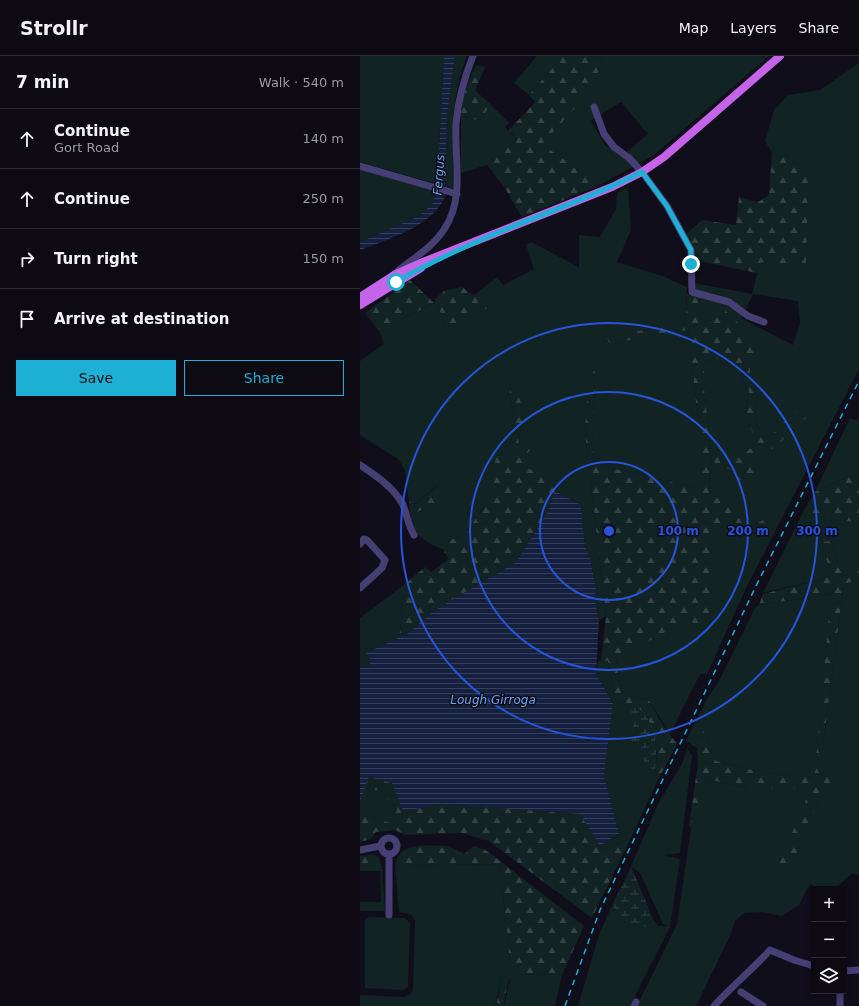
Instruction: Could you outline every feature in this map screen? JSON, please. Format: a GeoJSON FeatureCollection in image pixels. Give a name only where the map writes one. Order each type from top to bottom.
{"type":"FeatureCollection","features":[{"type":"Feature","properties":{"kind":"main road"},"geometry":{"type":"LineString","coordinates":[[360,297],[394,275],[422,261],[480,240],[612,187],[642,172],[664,157],[780,56]]}},
{"type":"Feature","properties":{"kind":"main road"},"geometry":{"type":"LineString","coordinates":[[360,305],[422,261]]}},
{"type":"Feature","properties":{"kind":"street"},"geometry":{"type":"LineString","coordinates":[[422,261],[446,227],[453,210],[457,194],[458,109],[473,56]]}},
{"type":"Feature","properties":{"kind":"street"},"geometry":{"type":"LineString","coordinates":[[594,107],[604,134],[614,146],[629,158],[642,172],[667,206],[691,250],[692,292],[729,302],[748,316],[764,322]]}},
{"type":"Feature","properties":{"kind":"street"},"geometry":{"type":"LineString","coordinates":[[360,166],[457,194]]}},
{"type":"Feature","properties":{"kind":"street"},"geometry":{"type":"LineString","coordinates":[[360,465],[375,475],[396,494],[403,504],[408,526],[414,535]]}},
{"type":"Feature","properties":{"kind":"street"},"geometry":{"type":"LineString","coordinates":[[360,544],[364,539],[367,540],[385,560],[382,568],[360,588]]}},
{"type":"Feature","properties":{"kind":"street"},"geometry":{"type":"LineString","coordinates":[[380,846],[382,841],[387,838],[395,840],[396,848],[389,854],[389,915]]}},
{"type":"Feature","properties":{"kind":"street"},"geometry":{"type":"LineString","coordinates":[[360,850],[380,846]]}},
{"type":"Feature","properties":{"kind":"street"},"geometry":{"type":"LineString","coordinates":[[380,846],[382,851],[389,854]]}},
{"type":"Feature","properties":{"kind":"street"},"geometry":{"type":"LineString","coordinates":[[714,1006],[725,993],[751,972],[770,950],[811,965]]}},
{"type":"Feature","properties":{"kind":"street"},"geometry":{"type":"LineString","coordinates":[[847,971],[859,970]]}},
{"type":"Feature","properties":{"kind":"street"},"geometry":{"type":"LineString","coordinates":[[741,992],[763,1006]]}},
{"type":"Feature","properties":{"kind":"street"},"geometry":{"type":"LineString","coordinates":[[721,1006],[725,993]]}},
{"type":"Feature","properties":{"kind":"street"},"geometry":{"type":"LineString","coordinates":[[840,994],[840,1006]]}},
{"type":"Feature","properties":{"kind":"green space"},"geometry":{"type":"Polygon","coordinates":[[[360,56],[444,56],[437,184],[360,162],[360,56]]]}},
{"type":"Feature","properties":{"kind":"green space"},"geometry":{"type":"Polygon","coordinates":[[[455,56],[467,56],[461,72],[453,120],[454,186],[451,190],[445,189],[447,115],[455,56]]]}},
{"type":"Feature","properties":{"kind":"green space"},"geometry":{"type":"Polygon","coordinates":[[[537,56],[563,56],[529,95],[514,83],[537,56]]]}},
{"type":"Feature","properties":{"kind":"green space"},"geometry":{"type":"Polygon","coordinates":[[[563,56],[587,56],[602,59],[594,87],[542,144],[600,185],[522,217],[503,185],[487,165],[517,140],[509,130],[535,102],[529,95],[563,56]]]}},
{"type":"Feature","properties":{"kind":"green space"},"geometry":{"type":"Polygon","coordinates":[[[587,56],[769,56],[654,155],[600,185],[542,144],[593,87],[602,59],[587,56]],[[621,102],[591,121],[605,145],[622,156],[648,134],[621,102]]]}},
{"type":"Feature","properties":{"kind":"green space"},"geometry":{"type":"Polygon","coordinates":[[[859,63],[859,369],[748,584],[707,674],[700,674],[670,734],[649,700],[622,695],[616,658],[689,619],[701,631],[711,611],[711,523],[732,518],[743,537],[773,513],[746,531],[737,514],[711,493],[709,475],[712,462],[704,388],[704,361],[720,358],[722,363],[742,365],[743,382],[749,390],[745,418],[755,437],[756,445],[746,451],[751,461],[764,452],[765,438],[755,422],[757,389],[750,382],[750,360],[713,320],[701,322],[700,297],[695,290],[694,283],[752,294],[760,262],[798,157],[772,153],[765,141],[774,110],[788,95],[820,90],[859,63]],[[753,294],[741,318],[793,345],[800,323],[798,301],[753,294]],[[729,469],[739,479],[758,479],[729,469]]]}},
{"type":"Feature","properties":{"kind":"green space"},"geometry":{"type":"Polygon","coordinates":[[[476,65],[485,67],[475,90],[491,105],[480,120],[461,118],[465,91],[476,65]]]}},
{"type":"Feature","properties":{"kind":"green space"},"geometry":{"type":"Polygon","coordinates":[[[491,105],[509,123],[505,127],[517,140],[487,165],[461,173],[461,118],[480,120],[491,105]]]}},
{"type":"Feature","properties":{"kind":"green space"},"geometry":{"type":"Polygon","coordinates":[[[772,153],[798,157],[808,176],[806,265],[761,262],[757,273],[694,260],[695,249],[686,234],[702,220],[736,225],[739,197],[758,202],[769,195],[772,153]]]}},
{"type":"Feature","properties":{"kind":"green space"},"geometry":{"type":"Polygon","coordinates":[[[360,168],[436,190],[433,203],[419,216],[360,242],[360,168]]]}},
{"type":"Feature","properties":{"kind":"green space"},"geometry":{"type":"Polygon","coordinates":[[[628,187],[631,230],[617,262],[662,276],[687,287],[685,325],[606,336],[610,345],[688,329],[699,429],[699,489],[595,464],[593,430],[595,372],[590,367],[585,432],[606,616],[599,620],[595,601],[596,589],[590,558],[585,547],[581,505],[555,491],[556,486],[522,464],[518,440],[524,412],[519,402],[519,395],[511,383],[509,396],[515,416],[511,432],[511,458],[499,467],[488,501],[466,533],[449,541],[445,550],[432,545],[422,538],[414,528],[410,515],[422,510],[431,513],[440,506],[432,498],[437,485],[416,504],[409,502],[405,470],[398,459],[360,435],[360,361],[384,344],[380,332],[434,303],[435,299],[448,331],[488,307],[473,296],[497,277],[503,285],[534,269],[526,245],[531,242],[579,267],[579,235],[600,237],[616,209],[617,193],[628,187]]]}},
{"type":"Feature","properties":{"kind":"green space"},"geometry":{"type":"Polygon","coordinates":[[[410,280],[434,303],[380,332],[365,313],[410,280]]]}},
{"type":"Feature","properties":{"kind":"green space"},"geometry":{"type":"Polygon","coordinates":[[[462,287],[489,307],[448,331],[435,299],[444,291],[462,287]]]}},
{"type":"Feature","properties":{"kind":"green space"},"geometry":{"type":"Polygon","coordinates":[[[687,294],[700,297],[702,322],[713,320],[724,309],[761,347],[750,360],[750,382],[757,389],[755,422],[765,438],[764,452],[751,461],[746,458],[746,451],[756,445],[755,437],[745,418],[749,390],[743,382],[742,365],[722,363],[720,358],[704,361],[704,388],[712,462],[709,475],[711,493],[737,514],[746,531],[773,513],[776,516],[743,538],[732,518],[727,527],[711,523],[711,611],[701,631],[689,619],[616,659],[622,695],[649,700],[661,722],[677,744],[658,780],[655,775],[657,753],[635,704],[616,702],[608,661],[601,660],[606,616],[585,432],[590,367],[595,372],[593,430],[595,464],[699,489],[699,429],[688,330],[634,339],[610,345],[606,335],[685,325],[687,294]]]}},
{"type":"Feature","properties":{"kind":"green space"},"geometry":{"type":"Polygon","coordinates":[[[511,383],[519,383],[525,390],[519,395],[524,413],[518,442],[519,446],[530,449],[522,464],[557,486],[546,515],[516,562],[432,612],[407,634],[399,638],[405,584],[425,567],[431,572],[449,559],[444,552],[449,541],[466,533],[488,501],[498,467],[495,463],[496,456],[511,458],[511,432],[515,416],[509,396],[511,383]]]}},
{"type":"Feature","properties":{"kind":"green space"},"geometry":{"type":"Polygon","coordinates":[[[808,404],[815,406],[811,414],[788,432],[786,437],[772,449],[767,448],[769,441],[777,428],[808,404]]]}},
{"type":"Feature","properties":{"kind":"green space"},"geometry":{"type":"Polygon","coordinates":[[[850,418],[859,421],[859,487],[856,473],[815,492],[850,418]]]}},
{"type":"Feature","properties":{"kind":"green space"},"geometry":{"type":"Polygon","coordinates":[[[716,457],[742,458],[758,475],[758,479],[739,480],[729,469],[714,466],[716,457]]]}},
{"type":"Feature","properties":{"kind":"green space"},"geometry":{"type":"Polygon","coordinates":[[[856,473],[859,487],[859,523],[802,514],[815,492],[856,473]]]}},
{"type":"Feature","properties":{"kind":"green space"},"geometry":{"type":"Polygon","coordinates":[[[438,485],[441,488],[436,497],[433,495],[432,498],[440,506],[439,512],[431,513],[422,510],[410,515],[409,502],[416,504],[438,485]]]}},
{"type":"Feature","properties":{"kind":"green space"},"geometry":{"type":"Polygon","coordinates":[[[802,514],[859,523],[859,571],[842,576],[831,541],[822,542],[831,577],[763,593],[802,514]]]}},
{"type":"Feature","properties":{"kind":"green space"},"geometry":{"type":"Polygon","coordinates":[[[831,541],[842,576],[859,571],[859,579],[844,584],[821,760],[816,757],[831,594],[759,605],[763,594],[831,577],[822,542],[831,541]]]}},
{"type":"Feature","properties":{"kind":"green space"},"geometry":{"type":"Polygon","coordinates":[[[859,579],[859,875],[851,874],[838,886],[814,886],[810,884],[799,905],[782,916],[763,912],[744,913],[735,921],[730,936],[696,1006],[637,1006],[677,924],[691,828],[704,779],[755,789],[792,788],[811,791],[775,872],[786,878],[818,801],[836,783],[813,778],[760,772],[716,761],[709,740],[700,727],[697,748],[686,741],[707,699],[719,681],[755,608],[759,605],[832,594],[816,757],[821,760],[844,584],[859,579]]]}},
{"type":"Feature","properties":{"kind":"green space"},"geometry":{"type":"Polygon","coordinates":[[[405,584],[399,638],[366,653],[370,659],[370,667],[360,666],[360,618],[405,584]]]}},
{"type":"Feature","properties":{"kind":"green space"},"geometry":{"type":"Polygon","coordinates":[[[608,660],[616,702],[635,704],[655,775],[658,780],[628,844],[625,840],[605,850],[600,846],[619,833],[604,776],[613,703],[596,674],[598,661],[608,660]]]}},
{"type":"Feature","properties":{"kind":"green space"},"geometry":{"type":"Polygon","coordinates":[[[635,704],[649,720],[655,737],[655,775],[631,743],[633,726],[628,710],[635,704]]]}},
{"type":"Feature","properties":{"kind":"green space"},"geometry":{"type":"Polygon","coordinates":[[[700,726],[709,740],[716,761],[760,772],[813,778],[816,769],[828,768],[836,783],[818,801],[786,879],[775,872],[810,791],[792,788],[755,789],[705,779],[691,828],[689,825],[698,763],[697,748],[700,726]]]}},
{"type":"Feature","properties":{"kind":"green space"},"geometry":{"type":"Polygon","coordinates":[[[687,748],[692,755],[680,853],[664,855],[680,859],[670,927],[630,1006],[578,1006],[599,935],[612,905],[629,928],[644,928],[653,919],[658,926],[669,926],[663,924],[640,873],[631,866],[658,804],[682,764],[687,748]]]}},
{"type":"Feature","properties":{"kind":"green space"},"geometry":{"type":"Polygon","coordinates":[[[369,777],[392,783],[404,811],[444,804],[580,814],[600,846],[605,850],[625,840],[628,844],[592,918],[489,841],[462,833],[405,835],[395,830],[376,832],[371,839],[360,842],[360,812],[390,823],[397,810],[381,791],[365,788],[369,777]]]}},
{"type":"Feature","properties":{"kind":"green space"},"geometry":{"type":"Polygon","coordinates":[[[365,788],[381,791],[397,810],[390,823],[360,812],[360,803],[365,788]]]}},
{"type":"Feature","properties":{"kind":"green space"},"geometry":{"type":"Polygon","coordinates":[[[424,845],[449,846],[464,854],[474,846],[487,851],[584,926],[562,975],[511,974],[500,864],[395,866],[402,852],[408,848],[424,845]]]}},
{"type":"Feature","properties":{"kind":"green space"},"geometry":{"type":"Polygon","coordinates":[[[371,854],[379,857],[382,868],[360,868],[360,856],[371,854]]]}},
{"type":"Feature","properties":{"kind":"green space"},"geometry":{"type":"Polygon","coordinates":[[[500,864],[511,974],[562,975],[555,1006],[504,1006],[510,979],[502,977],[495,1006],[360,1006],[360,995],[404,997],[411,994],[413,990],[415,921],[412,915],[399,912],[395,866],[500,864]]]}},
{"type":"Feature","properties":{"kind":"green space"},"geometry":{"type":"Polygon","coordinates":[[[631,866],[653,919],[644,928],[629,928],[612,905],[631,866]]]}},
{"type":"Feature","properties":{"kind":"green space"},"geometry":{"type":"Polygon","coordinates":[[[360,868],[382,868],[385,911],[360,911],[360,902],[381,902],[380,871],[360,871],[360,868]]]}},
{"type":"Feature","properties":{"kind":"green space"},"geometry":{"type":"Polygon","coordinates":[[[369,917],[405,918],[410,923],[408,987],[403,990],[365,988],[365,921],[369,917]]]}},
{"type":"Feature","properties":{"kind":"green space"},"geometry":{"type":"Polygon","coordinates":[[[502,977],[509,979],[503,1006],[496,1006],[502,977]]]}},
{"type":"Feature","properties":{"kind":"water","name":"Fergus"},"geometry":{"type":"Polygon","coordinates":[[[444,56],[455,56],[447,115],[445,189],[437,188],[444,56]]]}},
{"type":"Feature","properties":{"kind":"water"},"geometry":{"type":"Polygon","coordinates":[[[436,190],[446,193],[441,204],[433,214],[398,236],[360,250],[360,242],[419,216],[433,203],[436,190]]]}},
{"type":"Feature","properties":{"kind":"water","name":"Lough Girroga"},"geometry":{"type":"Polygon","coordinates":[[[555,491],[581,505],[585,547],[590,558],[596,589],[595,601],[599,620],[596,674],[613,703],[604,776],[619,833],[600,846],[580,814],[444,804],[403,811],[392,783],[369,777],[360,803],[360,666],[370,667],[370,659],[366,653],[407,634],[432,612],[516,562],[546,515],[555,491]]]}},
{"type":"Feature","properties":{"kind":"railway"},"geometry":{"type":"LineString","coordinates":[[565,1006],[600,910],[757,584],[859,381]]}},
{"type":"Feature","properties":{"kind":"route"},"geometry":{"type":"LineString","coordinates":[[396,282],[424,266],[480,240],[612,187],[642,172],[667,206],[691,250],[691,264]]}}]}
